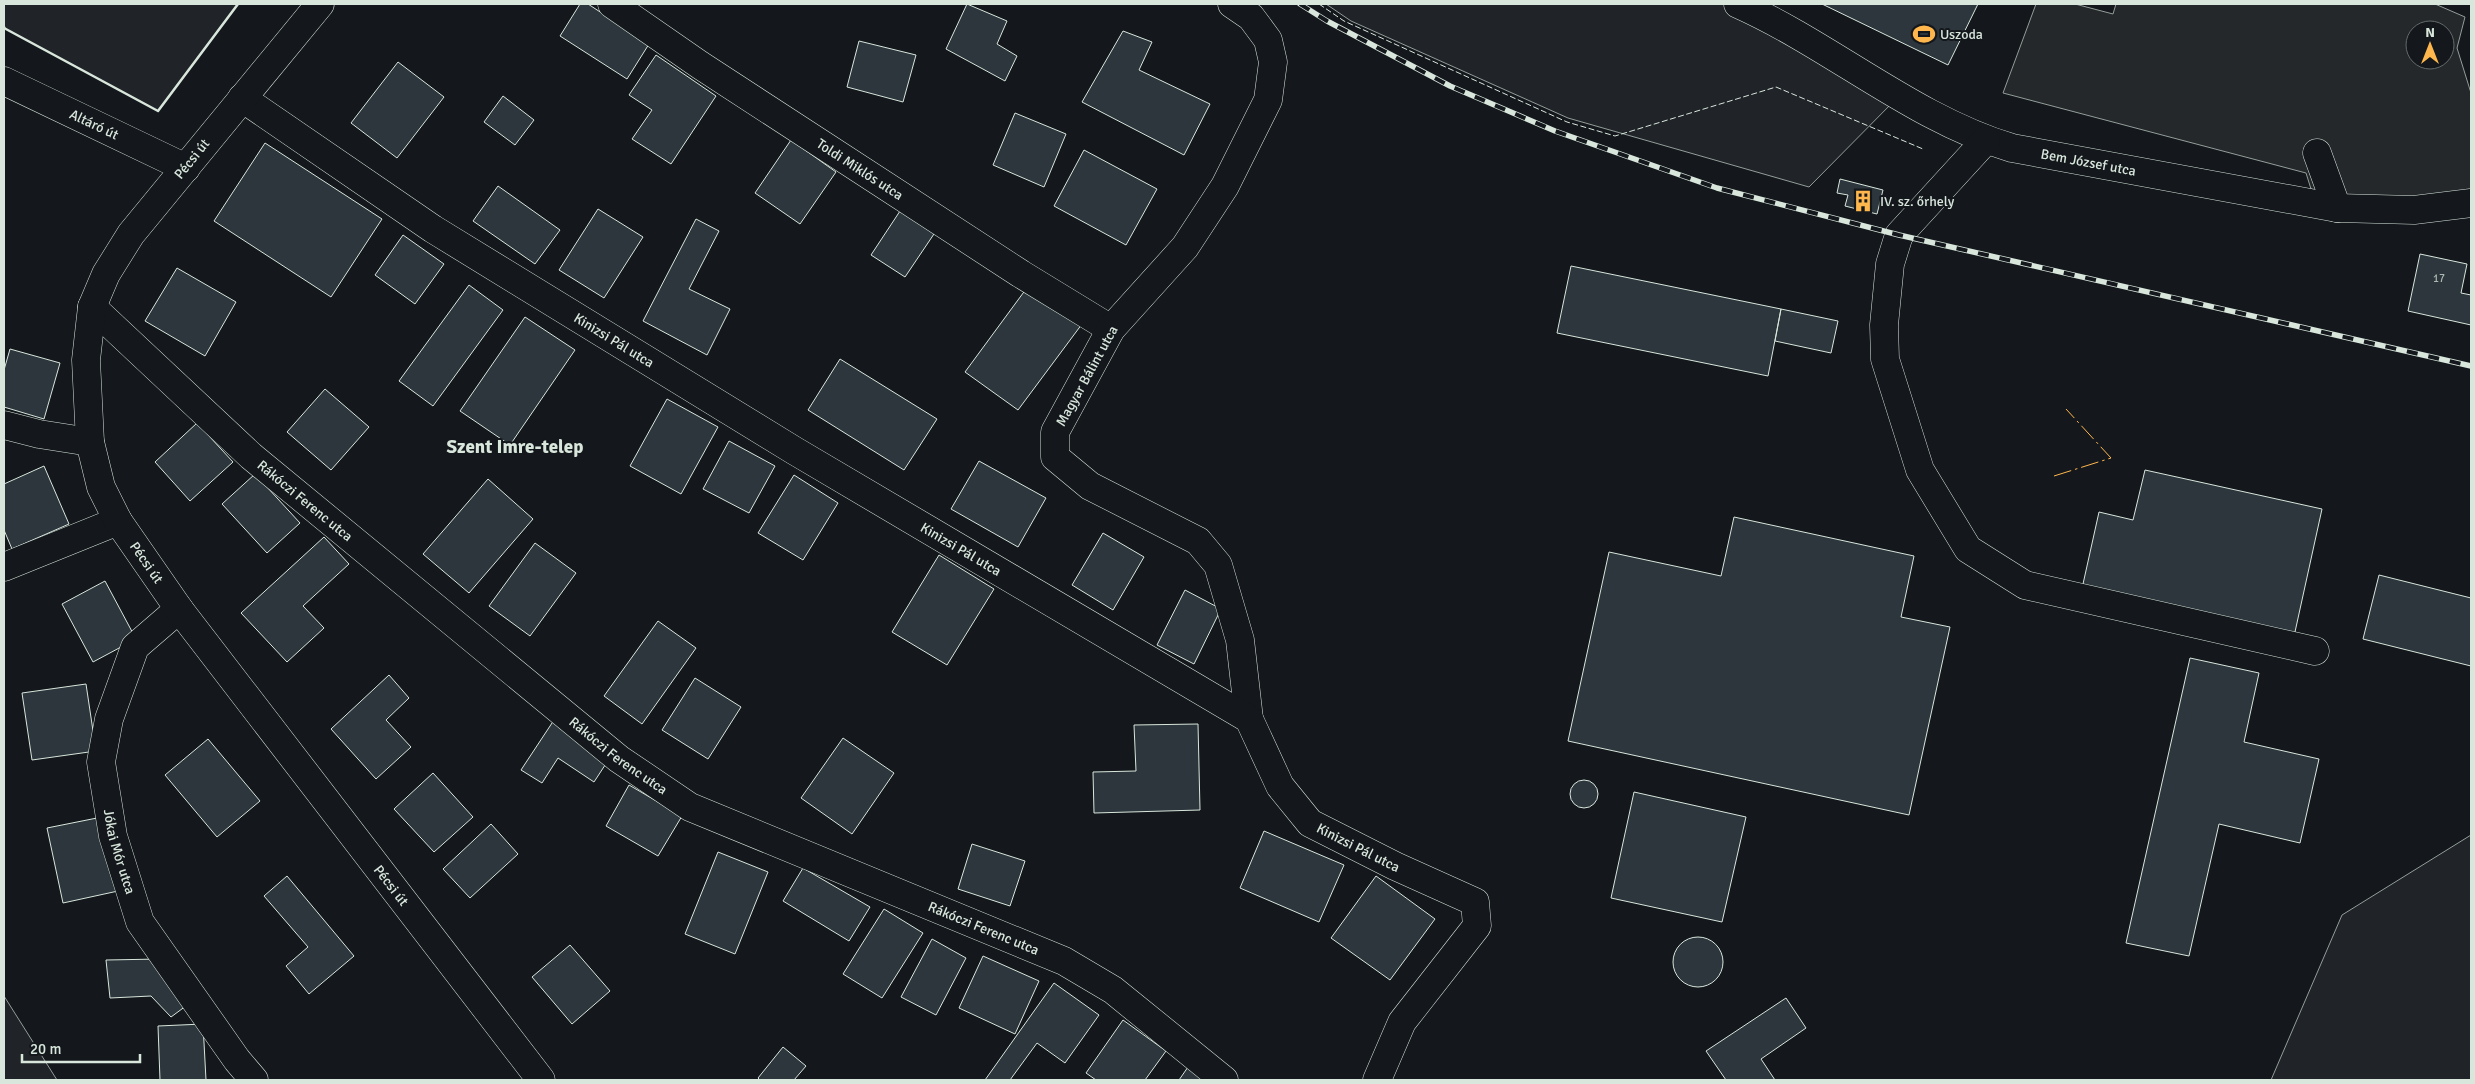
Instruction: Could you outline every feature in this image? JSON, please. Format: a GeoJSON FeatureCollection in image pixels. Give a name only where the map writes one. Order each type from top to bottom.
{"type":"FeatureCollection","features":[{"type":"Feature","properties":{"kind":"street","name":"Pécsi út"},"geometry":{"type":"LineString","coordinates":[[320,4],[131,234],[106,274],[92,307],[86,360],[90,442],[100,487],[118,521],[180,609],[541,1080]]}},
{"type":"Feature","properties":{"kind":"street","name":"Toldi Miklós utca"},"geometry":{"type":"LineString","coordinates":[[612,4],[708,70],[1013,268],[1111,329]]}},
{"type":"Feature","properties":{"kind":"street","name":"Magyar Bálint utca"},"geometry":{"type":"LineString","coordinates":[[1232,4],[1251,17],[1268,40],[1273,62],[1268,100],[1225,186],[1185,247],[1111,329],[1055,432],[1055,457],[1090,486],[1198,542],[1218,565],[1240,640],[1249,718]]}},
{"type":"Feature","properties":{"kind":"street","name":"Bem József utca"},"geometry":{"type":"LineString","coordinates":[[1738,4],[1779,22],[1899,96],[1986,140],[2012,148],[2337,208],[2414,210],[2471,203]]}},
{"type":"Feature","properties":{"kind":"street","name":"Altáró út"},"geometry":{"type":"LineString","coordinates":[[4,81],[186,168]]}},
{"type":"Feature","properties":{"kind":"street","name":"Kinizsi Pál utca"},"geometry":{"type":"LineString","coordinates":[[242,98],[433,229],[804,456],[1249,718],[1280,786],[1310,823],[1395,866],[1475,902],[1477,926],[1402,1022],[1377,1080]]}},
{"type":"Feature","properties":{"kind":"street"},"geometry":{"type":"LineString","coordinates":[[1986,140],[1899,235],[1890,264],[1884,324],[1885,359],[1920,470],[1968,549],[2025,585],[2315,651]]}},
{"type":"Feature","properties":{"kind":"street"},"geometry":{"type":"LineString","coordinates":[[2318,153],[2337,208]]}},
{"type":"Feature","properties":{"kind":"street","name":"Rákóczi Ferenc utca"},"geometry":{"type":"LineString","coordinates":[[92,307],[251,456],[619,759],[690,807],[1064,961],[1113,990],[1224,1080]]}},
{"type":"Feature","properties":{"kind":"street"},"geometry":{"type":"LineString","coordinates":[[4,425],[39,434],[90,442]]}},
{"type":"Feature","properties":{"kind":"street"},"geometry":{"type":"LineString","coordinates":[[4,567],[118,521]]}},
{"type":"Feature","properties":{"kind":"street","name":"Jókai Mór utca"},"geometry":{"type":"LineString","coordinates":[[180,609],[135,647],[109,718],[101,762],[113,836],[140,922],[237,1060],[254,1080]]}},
{"type":"Feature","properties":{"kind":"shaded area"},"geometry":{"type":"Polygon","coordinates":[[[4,4],[238,4],[158,111],[6,29],[4,25],[4,4]]]}},
{"type":"Feature","properties":{"kind":"shaded area"},"geometry":{"type":"Polygon","coordinates":[[[1326,4],[1738,4],[1899,96],[1809,187],[1568,118],[1351,21],[1326,4]]]}},
{"type":"Feature","properties":{"kind":"shaded area"},"geometry":{"type":"Polygon","coordinates":[[[2036,4],[2075,4],[2113,14],[2116,4],[2435,4],[2465,17],[2457,48],[2471,93],[2471,203],[2316,205],[2306,173],[2003,93],[2036,4]]]}},
{"type":"Feature","properties":{"kind":"shaded area"},"geometry":{"type":"Polygon","coordinates":[[[2471,835],[2471,1080],[2271,1080],[2342,915],[2471,835]]]}},
{"type":"Feature","properties":{"kind":"shaded area"},"geometry":{"type":"Polygon","coordinates":[[[4,996],[57,1080],[4,1080],[4,996]]]}},
{"type":"Feature","properties":{"kind":"building"},"geometry":{"type":"Polygon","coordinates":[[[580,4],[588,4],[649,44],[627,79],[560,36],[580,4]]]}},
{"type":"Feature","properties":{"kind":"building"},"geometry":{"type":"Polygon","coordinates":[[[967,4],[1007,21],[997,44],[1017,56],[1005,81],[946,49],[967,4]]]}},
{"type":"Feature","properties":{"kind":"building","name":"Uszoda"},"geometry":{"type":"Polygon","coordinates":[[[1822,4],[1978,4],[1948,65],[1822,4]]]}},
{"type":"Feature","properties":{"kind":"building"},"geometry":{"type":"Polygon","coordinates":[[[1123,31],[1152,42],[1139,70],[1210,104],[1184,155],[1082,102],[1123,31]]]}},
{"type":"Feature","properties":{"kind":"building"},"geometry":{"type":"Polygon","coordinates":[[[859,41],[916,55],[903,102],[847,87],[859,41]]]}},
{"type":"Feature","properties":{"kind":"building"},"geometry":{"type":"Polygon","coordinates":[[[656,55],[716,96],[671,164],[632,139],[652,110],[629,95],[656,55]]]}},
{"type":"Feature","properties":{"kind":"building"},"geometry":{"type":"Polygon","coordinates":[[[398,62],[444,97],[397,158],[351,123],[398,62]]]}},
{"type":"Feature","properties":{"kind":"building"},"geometry":{"type":"Polygon","coordinates":[[[503,96],[534,120],[515,145],[484,122],[503,96]]]}},
{"type":"Feature","properties":{"kind":"building"},"geometry":{"type":"Polygon","coordinates":[[[1015,113],[1066,134],[1044,187],[993,165],[1015,113]]]}},
{"type":"Feature","properties":{"kind":"building"},"geometry":{"type":"Polygon","coordinates":[[[791,140],[836,172],[800,224],[755,193],[791,140]]]}},
{"type":"Feature","properties":{"kind":"building"},"geometry":{"type":"Polygon","coordinates":[[[265,143],[382,219],[331,297],[214,221],[265,143]]]}},
{"type":"Feature","properties":{"kind":"building"},"geometry":{"type":"Polygon","coordinates":[[[1084,150],[1157,189],[1126,245],[1054,206],[1084,150]]]}},
{"type":"Feature","properties":{"kind":"building","name":"IV. sz. őrhely"},"geometry":{"type":"Polygon","coordinates":[[[1840,179],[1883,190],[1877,214],[1845,206],[1848,195],[1837,193],[1840,179]]]}},
{"type":"Feature","properties":{"kind":"building"},"geometry":{"type":"Polygon","coordinates":[[[498,186],[560,230],[535,264],[473,221],[498,186]]]}},
{"type":"Feature","properties":{"kind":"building"},"geometry":{"type":"Polygon","coordinates":[[[902,208],[936,231],[905,277],[871,255],[902,208]]]}},
{"type":"Feature","properties":{"kind":"building"},"geometry":{"type":"Polygon","coordinates":[[[598,209],[643,237],[604,298],[559,270],[598,209]]]}},
{"type":"Feature","properties":{"kind":"building"},"geometry":{"type":"Polygon","coordinates":[[[696,219],[719,231],[689,289],[730,309],[707,355],[643,321],[696,219]]]}},
{"type":"Feature","properties":{"kind":"building"},"geometry":{"type":"Polygon","coordinates":[[[403,235],[444,264],[415,304],[375,275],[403,235]]]}},
{"type":"Feature","properties":{"kind":"building"},"geometry":{"type":"Polygon","coordinates":[[[2420,254],[2467,264],[2461,293],[2471,295],[2471,325],[2408,311],[2420,254]]]}},
{"type":"Feature","properties":{"kind":"building"},"geometry":{"type":"Polygon","coordinates":[[[1571,266],[1781,309],[1768,376],[1557,333],[1571,266]]]}},
{"type":"Feature","properties":{"kind":"building"},"geometry":{"type":"Polygon","coordinates":[[[177,268],[236,302],[205,356],[145,321],[177,268]]]}},
{"type":"Feature","properties":{"kind":"building"},"geometry":{"type":"Polygon","coordinates":[[[469,285],[503,310],[433,406],[399,381],[469,285]]]}},
{"type":"Feature","properties":{"kind":"building"},"geometry":{"type":"Polygon","coordinates":[[[1029,285],[1082,324],[1018,410],[965,372],[1029,285]]]}},
{"type":"Feature","properties":{"kind":"building"},"geometry":{"type":"Polygon","coordinates":[[[1781,309],[1838,321],[1831,353],[1775,341],[1781,309]]]}},
{"type":"Feature","properties":{"kind":"building"},"geometry":{"type":"Polygon","coordinates":[[[525,317],[575,350],[510,445],[460,411],[525,317]]]}},
{"type":"Feature","properties":{"kind":"building"},"geometry":{"type":"Polygon","coordinates":[[[10,349],[60,363],[44,419],[4,407],[4,370],[10,349]]]}},
{"type":"Feature","properties":{"kind":"building"},"geometry":{"type":"Polygon","coordinates":[[[840,359],[937,419],[904,470],[808,410],[840,359]]]}},
{"type":"Feature","properties":{"kind":"building"},"geometry":{"type":"Polygon","coordinates":[[[325,389],[369,427],[331,470],[287,432],[325,389]]]}},
{"type":"Feature","properties":{"kind":"building"},"geometry":{"type":"Polygon","coordinates":[[[667,399],[718,427],[681,494],[630,466],[667,399]]]}},
{"type":"Feature","properties":{"kind":"building"},"geometry":{"type":"Polygon","coordinates":[[[197,423],[233,462],[190,501],[155,462],[197,423]]]}},
{"type":"Feature","properties":{"kind":"building"},"geometry":{"type":"Polygon","coordinates":[[[729,441],[775,466],[749,513],[703,489],[729,441]]]}},
{"type":"Feature","properties":{"kind":"building"},"geometry":{"type":"Polygon","coordinates":[[[979,461],[1046,498],[1018,547],[951,509],[979,461]]]}},
{"type":"Feature","properties":{"kind":"building"},"geometry":{"type":"Polygon","coordinates":[[[44,466],[69,524],[12,549],[4,530],[4,484],[44,466]]]}},
{"type":"Feature","properties":{"kind":"building"},"geometry":{"type":"Polygon","coordinates":[[[2145,470],[2322,509],[2293,641],[2081,593],[2099,512],[2133,520],[2145,470]]]}},
{"type":"Feature","properties":{"kind":"building"},"geometry":{"type":"Polygon","coordinates":[[[255,474],[300,523],[267,553],[222,504],[255,474]]]}},
{"type":"Feature","properties":{"kind":"building"},"geometry":{"type":"Polygon","coordinates":[[[794,475],[838,503],[803,560],[758,533],[794,475]]]}},
{"type":"Feature","properties":{"kind":"building"},"geometry":{"type":"Polygon","coordinates":[[[488,479],[533,519],[469,593],[423,554],[488,479]]]}},
{"type":"Feature","properties":{"kind":"building"},"geometry":{"type":"Polygon","coordinates":[[[1734,517],[1914,556],[1901,617],[1950,627],[1909,815],[1568,741],[1609,552],[1721,576],[1734,517]]]}},
{"type":"Feature","properties":{"kind":"building"},"geometry":{"type":"Polygon","coordinates":[[[1103,533],[1144,557],[1113,610],[1072,585],[1103,533]]]}},
{"type":"Feature","properties":{"kind":"building"},"geometry":{"type":"Polygon","coordinates":[[[324,537],[349,564],[303,606],[324,628],[287,662],[241,613],[324,537]]]}},
{"type":"Feature","properties":{"kind":"building"},"geometry":{"type":"Polygon","coordinates":[[[535,543],[576,573],[530,636],[489,606],[535,543]]]}},
{"type":"Feature","properties":{"kind":"building"},"geometry":{"type":"Polygon","coordinates":[[[939,555],[994,589],[947,665],[892,632],[939,555]]]}},
{"type":"Feature","properties":{"kind":"building"},"geometry":{"type":"Polygon","coordinates":[[[2379,575],[2471,598],[2471,666],[2363,639],[2379,575]]]}},
{"type":"Feature","properties":{"kind":"building"},"geometry":{"type":"Polygon","coordinates":[[[105,581],[136,639],[93,662],[62,604],[105,581]]]}},
{"type":"Feature","properties":{"kind":"building"},"geometry":{"type":"Polygon","coordinates":[[[1185,590],[1221,609],[1194,664],[1157,645],[1185,590]]]}},
{"type":"Feature","properties":{"kind":"building"},"geometry":{"type":"Polygon","coordinates":[[[658,621],[696,648],[642,724],[604,696],[658,621]]]}},
{"type":"Feature","properties":{"kind":"building"},"geometry":{"type":"Polygon","coordinates":[[[2190,658],[2259,673],[2244,742],[2319,759],[2300,843],[2219,824],[2189,956],[2126,943],[2190,658]]]}},
{"type":"Feature","properties":{"kind":"building"},"geometry":{"type":"Polygon","coordinates":[[[389,675],[409,698],[386,720],[411,747],[376,779],[331,729],[389,675]]]}},
{"type":"Feature","properties":{"kind":"building"},"geometry":{"type":"Polygon","coordinates":[[[695,678],[741,707],[708,759],[662,730],[695,678]]]}},
{"type":"Feature","properties":{"kind":"building"},"geometry":{"type":"Polygon","coordinates":[[[86,684],[96,751],[32,760],[22,693],[86,684]]]}},
{"type":"Feature","properties":{"kind":"building"},"geometry":{"type":"Polygon","coordinates":[[[554,720],[611,756],[594,782],[558,758],[542,783],[521,770],[554,720]]]}},
{"type":"Feature","properties":{"kind":"building"},"geometry":{"type":"Polygon","coordinates":[[[1198,724],[1200,810],[1094,813],[1093,772],[1136,771],[1134,725],[1198,724]]]}},
{"type":"Feature","properties":{"kind":"building"},"geometry":{"type":"Polygon","coordinates":[[[843,738],[894,773],[852,834],[801,798],[843,738]]]}},
{"type":"Feature","properties":{"kind":"building"},"geometry":{"type":"Polygon","coordinates":[[[208,739],[260,801],[217,837],[165,775],[208,739]]]}},
{"type":"Feature","properties":{"kind":"building"},"geometry":{"type":"Polygon","coordinates":[[[433,773],[473,817],[434,852],[394,809],[433,773]]]}},
{"type":"Feature","properties":{"kind":"building"},"geometry":{"type":"Polygon","coordinates":[[[1584,780],[1594,784],[1598,794],[1594,804],[1584,808],[1574,804],[1570,794],[1574,784],[1584,780]]]}},
{"type":"Feature","properties":{"kind":"building"},"geometry":{"type":"Polygon","coordinates":[[[629,785],[682,816],[658,856],[606,826],[629,785]]]}},
{"type":"Feature","properties":{"kind":"building"},"geometry":{"type":"Polygon","coordinates":[[[1634,792],[1746,817],[1722,922],[1611,898],[1634,792]]]}},
{"type":"Feature","properties":{"kind":"building"},"geometry":{"type":"Polygon","coordinates":[[[102,817],[118,891],[63,903],[47,828],[102,817]]]}},
{"type":"Feature","properties":{"kind":"building"},"geometry":{"type":"Polygon","coordinates":[[[491,824],[518,854],[470,898],[443,869],[491,824]]]}},
{"type":"Feature","properties":{"kind":"building"},"geometry":{"type":"Polygon","coordinates":[[[1264,831],[1344,865],[1319,922],[1240,888],[1264,831]]]}},
{"type":"Feature","properties":{"kind":"building"},"geometry":{"type":"Polygon","coordinates":[[[972,844],[1025,861],[1010,906],[958,889],[972,844]]]}},
{"type":"Feature","properties":{"kind":"building"},"geometry":{"type":"Polygon","coordinates":[[[718,852],[768,872],[735,954],[685,934],[718,852]]]}},
{"type":"Feature","properties":{"kind":"building"},"geometry":{"type":"Polygon","coordinates":[[[803,868],[870,907],[849,941],[783,901],[803,868]]]}},
{"type":"Feature","properties":{"kind":"building"},"geometry":{"type":"Polygon","coordinates":[[[287,876],[354,956],[309,994],[286,966],[308,947],[264,896],[287,876]]]}},
{"type":"Feature","properties":{"kind":"building"},"geometry":{"type":"Polygon","coordinates":[[[1376,876],[1435,919],[1390,980],[1331,938],[1376,876]]]}},
{"type":"Feature","properties":{"kind":"building"},"geometry":{"type":"Polygon","coordinates":[[[884,909],[923,933],[882,998],[843,974],[884,909]]]}},
{"type":"Feature","properties":{"kind":"building"},"geometry":{"type":"Polygon","coordinates":[[[1698,937],[1708,939],[1716,944],[1721,952],[1723,962],[1721,972],[1716,980],[1708,985],[1698,987],[1688,985],[1680,980],[1675,972],[1673,962],[1675,952],[1680,944],[1688,939],[1698,937]]]}},
{"type":"Feature","properties":{"kind":"building"},"geometry":{"type":"Polygon","coordinates":[[[932,939],[966,958],[936,1015],[901,997],[932,939]]]}},
{"type":"Feature","properties":{"kind":"building"},"geometry":{"type":"Polygon","coordinates":[[[570,945],[610,991],[572,1024],[532,977],[570,945]]]}},
{"type":"Feature","properties":{"kind":"building"},"geometry":{"type":"Polygon","coordinates":[[[983,956],[1039,981],[1015,1034],[959,1008],[983,956]]]}},
{"type":"Feature","properties":{"kind":"building"},"geometry":{"type":"Polygon","coordinates":[[[160,959],[194,1000],[171,1017],[151,996],[110,998],[106,960],[160,959]]]}},
{"type":"Feature","properties":{"kind":"building"},"geometry":{"type":"Polygon","coordinates":[[[1054,983],[1099,1015],[1065,1063],[1037,1043],[1010,1080],[985,1080],[1054,983]]]}},
{"type":"Feature","properties":{"kind":"building"},"geometry":{"type":"Polygon","coordinates":[[[1786,998],[1806,1028],[1761,1059],[1775,1080],[1726,1080],[1706,1051],[1786,998]]]}},
{"type":"Feature","properties":{"kind":"building"},"geometry":{"type":"Polygon","coordinates":[[[1123,1020],[1166,1051],[1145,1080],[1096,1080],[1086,1073],[1123,1020]]]}},
{"type":"Feature","properties":{"kind":"building"},"geometry":{"type":"Polygon","coordinates":[[[203,1024],[206,1080],[160,1080],[158,1026],[203,1024]]]}},
{"type":"Feature","properties":{"kind":"building"},"geometry":{"type":"Polygon","coordinates":[[[783,1047],[806,1066],[794,1080],[760,1080],[758,1078],[783,1047]]]}},
{"type":"Feature","properties":{"kind":"building"},"geometry":{"type":"Polygon","coordinates":[[[1188,1067],[1206,1080],[1179,1080],[1188,1067]]]}},
{"type":"Feature","properties":{"kind":"railway"},"geometry":{"type":"LineString","coordinates":[[1300,4],[1327,21],[1450,86],[1555,131],[1717,188],[1899,235],[2471,366]]}},
{"type":"Feature","properties":{"kind":"fence"},"geometry":{"type":"LineString","coordinates":[[1319,4],[1344,21],[1567,122],[1615,136],[1776,87],[1923,149]]}},
{"type":"Feature","properties":{"kind":"wall"},"geometry":{"type":"LineString","coordinates":[[4,28],[158,111],[238,4]]}},
{"type":"Feature","properties":{"kind":"power"},"geometry":{"type":"LineString","coordinates":[[2054,476],[2111,458],[2066,409]]}},
{"type":"Feature","properties":{"kind":"place","name":"Uszoda"},"geometry":{"type":"Point","coordinates":[1924,34]}},
{"type":"Feature","properties":{"kind":"place","name":"IV. sz. őrhely"},"geometry":{"type":"Point","coordinates":[1863,201]}},
{"type":"Feature","properties":{"kind":"district","name":"Szent Imre-telep"},"geometry":{"type":"Point","coordinates":[515,447]}}]}
